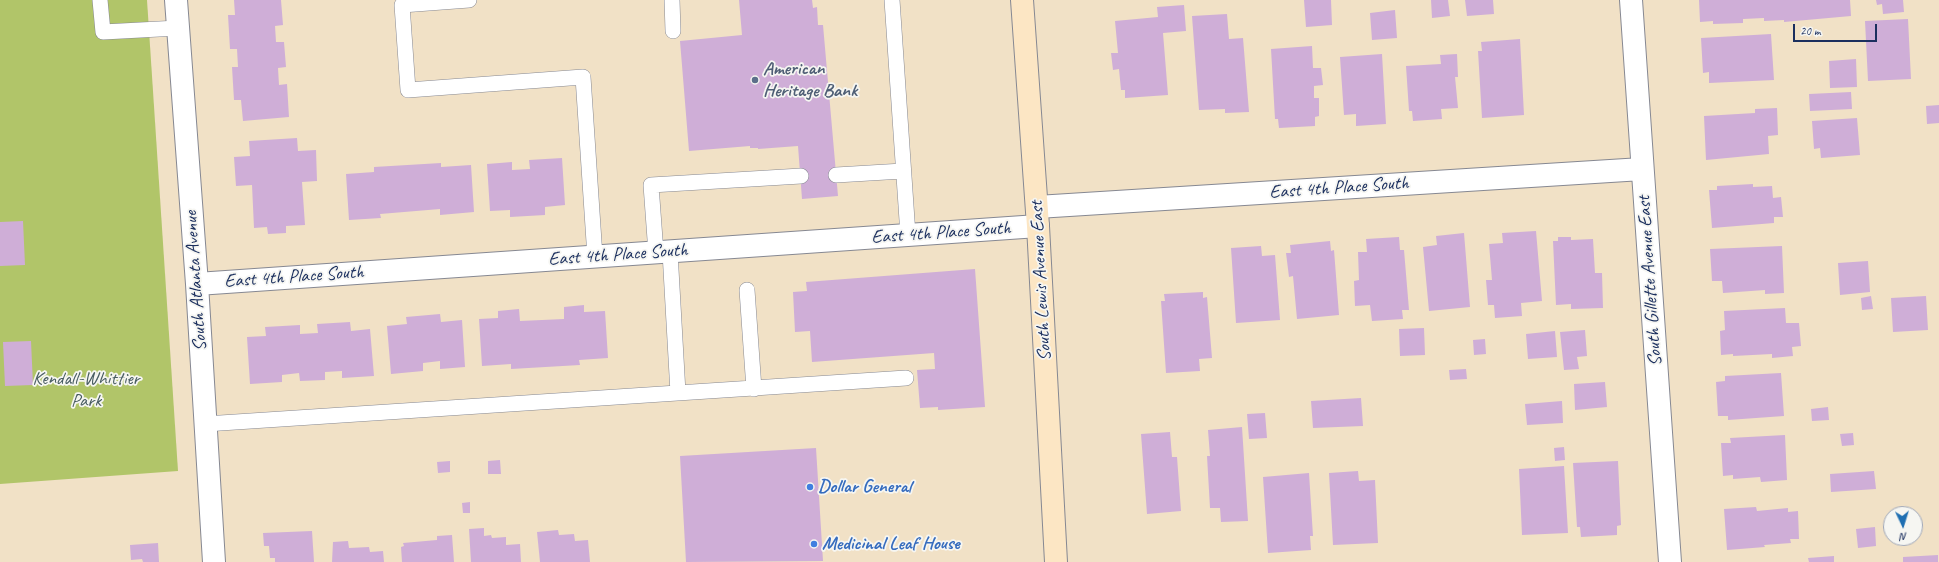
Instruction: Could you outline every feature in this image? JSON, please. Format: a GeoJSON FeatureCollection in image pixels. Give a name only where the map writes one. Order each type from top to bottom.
{"type":"FeatureCollection","features":[{"type":"Feature","properties":{"kind":"main road","name":"South Lewis Avenue East"},"geometry":{"type":"LineString","coordinates":[[1022,0],[1037,217],[1056,562]]}},
{"type":"Feature","properties":{"kind":"street","name":"South Atlanta Avenue"},"geometry":{"type":"LineString","coordinates":[[176,0],[197,284],[214,562]]}},
{"type":"Feature","properties":{"kind":"street","name":"South Gillette Avenue East"},"geometry":{"type":"LineString","coordinates":[[1631,0],[1670,562]]}},
{"type":"Feature","properties":{"kind":"street","name":"East 4th Place South"},"geometry":{"type":"LineString","coordinates":[[197,284],[908,235],[1154,200],[1642,169]]}},
{"type":"Feature","properties":{"kind":"lane"},"geometry":{"type":"LineString","coordinates":[[100,0],[103,32],[178,28]]}},
{"type":"Feature","properties":{"kind":"lane"},"geometry":{"type":"LineString","coordinates":[[468,0],[402,5],[408,90],[582,77],[596,257]]}},
{"type":"Feature","properties":{"kind":"lane"},"geometry":{"type":"LineString","coordinates":[[672,0],[673,31]]}},
{"type":"Feature","properties":{"kind":"lane"},"geometry":{"type":"LineString","coordinates":[[892,0],[908,235]]}},
{"type":"Feature","properties":{"kind":"lane"},"geometry":{"type":"LineString","coordinates":[[836,175],[903,171]]}},
{"type":"Feature","properties":{"kind":"lane"},"geometry":{"type":"LineString","coordinates":[[678,393],[663,252],[651,185],[801,176]]}},
{"type":"Feature","properties":{"kind":"lane"},"geometry":{"type":"LineString","coordinates":[[747,290],[754,389]]}},
{"type":"Feature","properties":{"kind":"lane"},"geometry":{"type":"LineString","coordinates":[[206,424],[906,378]]}},
{"type":"Feature","properties":{"kind":"green space","name":"Kendall-Whittier Park"},"geometry":{"type":"Polygon","coordinates":[[[0,0],[147,0],[178,471],[0,484],[0,0]]]}},
{"type":"Feature","properties":{"kind":"building"},"geometry":{"type":"Polygon","coordinates":[[[234,0],[281,0],[283,25],[275,26],[276,42],[284,42],[286,67],[278,68],[279,85],[287,84],[289,117],[243,121],[241,100],[234,100],[232,67],[238,67],[237,49],[230,49],[228,15],[235,15],[234,0]]]}},
{"type":"Feature","properties":{"kind":"building","name":"American Heritage Bank"},"geometry":{"type":"Polygon","coordinates":[[[739,0],[812,0],[813,8],[817,7],[818,25],[823,25],[838,196],[802,199],[798,146],[758,149],[750,148],[750,146],[689,151],[680,41],[742,35],[739,0]]]}},
{"type":"Feature","properties":{"kind":"building"},"geometry":{"type":"Polygon","coordinates":[[[1304,0],[1331,0],[1332,25],[1306,27],[1304,0]]]}},
{"type":"Feature","properties":{"kind":"building"},"geometry":{"type":"Polygon","coordinates":[[[1431,0],[1448,0],[1450,16],[1432,18],[1431,0]]]}},
{"type":"Feature","properties":{"kind":"building"},"geometry":{"type":"Polygon","coordinates":[[[1465,0],[1493,0],[1494,14],[1467,16],[1465,0]]]}},
{"type":"Feature","properties":{"kind":"building"},"geometry":{"type":"Polygon","coordinates":[[[1699,0],[1850,0],[1851,16],[1784,22],[1784,20],[1764,21],[1764,18],[1743,19],[1743,23],[1713,24],[1713,21],[1700,22],[1699,0]]]}},
{"type":"Feature","properties":{"kind":"building"},"geometry":{"type":"Polygon","coordinates":[[[1876,0],[1903,0],[1904,12],[1883,14],[1882,4],[1877,5],[1876,0]]]}},
{"type":"Feature","properties":{"kind":"building"},"geometry":{"type":"Polygon","coordinates":[[[1184,5],[1186,31],[1163,33],[1168,95],[1125,98],[1125,90],[1121,90],[1119,69],[1113,70],[1111,53],[1118,53],[1115,21],[1158,17],[1157,7],[1184,5]]]}},
{"type":"Feature","properties":{"kind":"building"},"geometry":{"type":"Polygon","coordinates":[[[1395,10],[1397,38],[1372,40],[1370,13],[1395,10]]]}},
{"type":"Feature","properties":{"kind":"building"},"geometry":{"type":"Polygon","coordinates":[[[1227,14],[1229,39],[1243,38],[1249,112],[1225,113],[1225,109],[1199,110],[1192,16],[1227,14]]]}},
{"type":"Feature","properties":{"kind":"building"},"geometry":{"type":"Polygon","coordinates":[[[1908,19],[1911,79],[1868,81],[1865,21],[1908,19]]]}},
{"type":"Feature","properties":{"kind":"building"},"geometry":{"type":"Polygon","coordinates":[[[1771,34],[1774,80],[1709,83],[1709,72],[1703,73],[1701,38],[1771,34]]]}},
{"type":"Feature","properties":{"kind":"building"},"geometry":{"type":"Polygon","coordinates":[[[1520,39],[1524,115],[1482,118],[1478,51],[1482,51],[1481,42],[1520,39]]]}},
{"type":"Feature","properties":{"kind":"building"},"geometry":{"type":"Polygon","coordinates":[[[1312,46],[1313,68],[1321,68],[1323,85],[1314,86],[1314,98],[1319,98],[1319,116],[1315,117],[1315,126],[1279,128],[1278,119],[1275,119],[1271,49],[1312,46]]]}},
{"type":"Feature","properties":{"kind":"building"},"geometry":{"type":"Polygon","coordinates":[[[1382,54],[1386,124],[1356,126],[1356,114],[1344,115],[1340,57],[1382,54]]]}},
{"type":"Feature","properties":{"kind":"building"},"geometry":{"type":"Polygon","coordinates":[[[1457,54],[1458,77],[1455,77],[1458,108],[1441,109],[1442,119],[1413,121],[1412,111],[1409,111],[1406,66],[1441,64],[1440,55],[1457,54]]]}},
{"type":"Feature","properties":{"kind":"building"},"geometry":{"type":"Polygon","coordinates":[[[1856,59],[1857,87],[1830,88],[1829,61],[1856,59]]]}},
{"type":"Feature","properties":{"kind":"building"},"geometry":{"type":"Polygon","coordinates":[[[1851,92],[1852,109],[1810,111],[1809,94],[1851,92]]]}},
{"type":"Feature","properties":{"kind":"building"},"geometry":{"type":"Polygon","coordinates":[[[1939,105],[1939,123],[1927,124],[1926,106],[1939,105]]]}},
{"type":"Feature","properties":{"kind":"building"},"geometry":{"type":"Polygon","coordinates":[[[1777,108],[1778,135],[1768,136],[1769,154],[1706,160],[1704,116],[1755,113],[1755,109],[1777,108]]]}},
{"type":"Feature","properties":{"kind":"building"},"geometry":{"type":"Polygon","coordinates":[[[1857,118],[1860,155],[1821,158],[1820,148],[1814,149],[1812,121],[1857,118]]]}},
{"type":"Feature","properties":{"kind":"building"},"geometry":{"type":"Polygon","coordinates":[[[297,138],[298,151],[316,150],[317,181],[302,182],[305,225],[286,226],[286,233],[268,234],[267,227],[254,228],[252,185],[236,186],[234,157],[250,156],[249,141],[297,138]]]}},
{"type":"Feature","properties":{"kind":"building"},"geometry":{"type":"Polygon","coordinates":[[[562,158],[565,205],[545,207],[545,215],[510,217],[510,210],[490,211],[487,164],[512,162],[512,170],[530,169],[529,160],[562,158]]]}},
{"type":"Feature","properties":{"kind":"building"},"geometry":{"type":"Polygon","coordinates":[[[441,163],[441,167],[471,165],[474,212],[440,215],[440,209],[380,214],[381,218],[349,220],[346,174],[374,172],[374,167],[441,163]]]}},
{"type":"Feature","properties":{"kind":"building"},"geometry":{"type":"Polygon","coordinates":[[[1753,184],[1753,187],[1772,186],[1773,198],[1781,197],[1783,217],[1774,217],[1774,223],[1712,228],[1709,190],[1717,190],[1717,186],[1753,184]]]}},
{"type":"Feature","properties":{"kind":"building"},"geometry":{"type":"Polygon","coordinates":[[[23,221],[25,265],[0,266],[0,222],[23,221]]]}},
{"type":"Feature","properties":{"kind":"building"},"geometry":{"type":"Polygon","coordinates":[[[1536,231],[1542,301],[1521,303],[1522,316],[1495,318],[1494,305],[1488,305],[1486,280],[1492,280],[1489,244],[1503,243],[1502,233],[1536,231]]]}},
{"type":"Feature","properties":{"kind":"building"},"geometry":{"type":"Polygon","coordinates":[[[1464,233],[1470,307],[1429,311],[1423,247],[1437,245],[1436,236],[1464,233]]]}},
{"type":"Feature","properties":{"kind":"building"},"geometry":{"type":"Polygon","coordinates":[[[1399,237],[1400,250],[1404,250],[1409,310],[1402,310],[1403,319],[1372,321],[1370,305],[1355,306],[1354,281],[1359,280],[1358,252],[1367,252],[1366,239],[1399,237]]]}},
{"type":"Feature","properties":{"kind":"building"},"geometry":{"type":"Polygon","coordinates":[[[1558,237],[1571,237],[1571,240],[1593,239],[1595,273],[1602,273],[1603,308],[1571,309],[1571,304],[1556,305],[1553,241],[1558,241],[1558,237]]]}},
{"type":"Feature","properties":{"kind":"building"},"geometry":{"type":"Polygon","coordinates":[[[1330,241],[1331,251],[1334,250],[1339,315],[1297,319],[1293,276],[1289,277],[1286,253],[1291,253],[1290,245],[1330,241]]]}},
{"type":"Feature","properties":{"kind":"building"},"geometry":{"type":"Polygon","coordinates":[[[1261,246],[1262,256],[1275,255],[1280,320],[1236,323],[1231,248],[1261,246]]]}},
{"type":"Feature","properties":{"kind":"building"},"geometry":{"type":"Polygon","coordinates":[[[1782,246],[1784,293],[1765,294],[1765,290],[1723,293],[1722,281],[1712,281],[1710,249],[1782,246]]]}},
{"type":"Feature","properties":{"kind":"building"},"geometry":{"type":"Polygon","coordinates":[[[1868,261],[1870,292],[1840,295],[1838,263],[1868,261]]]}},
{"type":"Feature","properties":{"kind":"building"},"geometry":{"type":"Polygon","coordinates":[[[975,269],[985,407],[938,410],[938,407],[920,408],[917,370],[935,369],[934,353],[812,362],[810,331],[795,332],[793,292],[807,291],[806,282],[975,269]]]}},
{"type":"Feature","properties":{"kind":"building"},"geometry":{"type":"Polygon","coordinates":[[[1203,292],[1203,298],[1207,297],[1212,358],[1199,359],[1200,371],[1166,373],[1161,301],[1165,301],[1164,294],[1203,292]]]}},
{"type":"Feature","properties":{"kind":"building"},"geometry":{"type":"Polygon","coordinates":[[[1871,296],[1873,309],[1862,310],[1861,298],[1871,296]]]}},
{"type":"Feature","properties":{"kind":"building"},"geometry":{"type":"Polygon","coordinates":[[[1926,296],[1928,330],[1893,332],[1891,298],[1926,296]]]}},
{"type":"Feature","properties":{"kind":"building"},"geometry":{"type":"Polygon","coordinates":[[[584,305],[584,312],[605,311],[608,358],[579,360],[580,365],[511,369],[511,364],[482,366],[479,319],[498,318],[498,311],[519,309],[520,321],[564,319],[564,307],[584,305]]]}},
{"type":"Feature","properties":{"kind":"building"},"geometry":{"type":"Polygon","coordinates":[[[1785,308],[1786,323],[1799,323],[1801,346],[1792,347],[1793,356],[1772,358],[1772,354],[1733,356],[1733,354],[1721,355],[1720,331],[1725,330],[1724,311],[1785,308]]]}},
{"type":"Feature","properties":{"kind":"building"},"geometry":{"type":"Polygon","coordinates":[[[440,314],[441,322],[462,320],[465,367],[440,369],[440,361],[423,363],[423,371],[391,374],[387,326],[407,324],[406,317],[440,314]]]}},
{"type":"Feature","properties":{"kind":"building"},"geometry":{"type":"Polygon","coordinates":[[[350,322],[351,331],[370,329],[374,376],[342,378],[342,371],[325,372],[325,380],[300,381],[299,373],[282,375],[282,382],[250,384],[247,337],[266,336],[265,327],[300,325],[300,334],[318,333],[317,324],[350,322]]]}},
{"type":"Feature","properties":{"kind":"building"},"geometry":{"type":"Polygon","coordinates":[[[1424,328],[1425,355],[1400,356],[1399,329],[1424,328]]]}},
{"type":"Feature","properties":{"kind":"building"},"geometry":{"type":"Polygon","coordinates":[[[1585,330],[1587,356],[1577,357],[1579,369],[1564,370],[1560,332],[1585,330]]]}},
{"type":"Feature","properties":{"kind":"building"},"geometry":{"type":"Polygon","coordinates":[[[1555,331],[1557,357],[1528,359],[1526,334],[1555,331]]]}},
{"type":"Feature","properties":{"kind":"building"},"geometry":{"type":"Polygon","coordinates":[[[1485,339],[1486,354],[1474,355],[1473,340],[1485,339]]]}},
{"type":"Feature","properties":{"kind":"building"},"geometry":{"type":"Polygon","coordinates":[[[31,341],[33,385],[5,386],[3,342],[31,341]]]}},
{"type":"Feature","properties":{"kind":"building"},"geometry":{"type":"Polygon","coordinates":[[[1466,369],[1467,379],[1450,380],[1449,370],[1466,369]]]}},
{"type":"Feature","properties":{"kind":"building"},"geometry":{"type":"Polygon","coordinates":[[[1781,373],[1784,416],[1728,420],[1728,416],[1718,416],[1716,382],[1725,381],[1725,376],[1781,373]]]}},
{"type":"Feature","properties":{"kind":"building"},"geometry":{"type":"Polygon","coordinates":[[[1605,382],[1607,407],[1575,410],[1574,384],[1605,382]]]}},
{"type":"Feature","properties":{"kind":"building"},"geometry":{"type":"Polygon","coordinates":[[[1361,398],[1363,426],[1313,428],[1311,401],[1361,398]]]}},
{"type":"Feature","properties":{"kind":"building"},"geometry":{"type":"Polygon","coordinates":[[[1562,401],[1563,423],[1527,425],[1525,404],[1562,401]]]}},
{"type":"Feature","properties":{"kind":"building"},"geometry":{"type":"Polygon","coordinates":[[[1828,407],[1829,420],[1812,421],[1811,409],[1828,407]]]}},
{"type":"Feature","properties":{"kind":"building"},"geometry":{"type":"Polygon","coordinates":[[[1265,413],[1267,438],[1249,439],[1247,414],[1265,413]]]}},
{"type":"Feature","properties":{"kind":"building"},"geometry":{"type":"Polygon","coordinates":[[[1242,427],[1248,521],[1221,522],[1220,508],[1210,508],[1207,456],[1210,456],[1208,430],[1242,427]]]}},
{"type":"Feature","properties":{"kind":"building"},"geometry":{"type":"Polygon","coordinates":[[[1170,432],[1172,457],[1177,457],[1181,511],[1147,514],[1141,434],[1170,432]]]}},
{"type":"Feature","properties":{"kind":"building"},"geometry":{"type":"Polygon","coordinates":[[[1853,433],[1854,445],[1842,446],[1840,434],[1853,433]]]}},
{"type":"Feature","properties":{"kind":"building"},"geometry":{"type":"Polygon","coordinates":[[[1785,435],[1787,480],[1761,482],[1760,477],[1733,479],[1733,475],[1723,476],[1721,443],[1731,443],[1730,438],[1785,435]]]}},
{"type":"Feature","properties":{"kind":"building"},"geometry":{"type":"Polygon","coordinates":[[[1564,447],[1565,460],[1555,461],[1554,448],[1564,447]]]}},
{"type":"Feature","properties":{"kind":"building"},"geometry":{"type":"Polygon","coordinates":[[[816,448],[823,561],[686,562],[680,456],[816,448]]]}},
{"type":"Feature","properties":{"kind":"building"},"geometry":{"type":"Polygon","coordinates":[[[500,460],[501,474],[488,474],[488,461],[500,460]]]}},
{"type":"Feature","properties":{"kind":"building"},"geometry":{"type":"Polygon","coordinates":[[[450,461],[450,472],[438,473],[437,462],[450,461]]]}},
{"type":"Feature","properties":{"kind":"building"},"geometry":{"type":"Polygon","coordinates":[[[1618,461],[1621,525],[1617,526],[1617,535],[1581,537],[1580,527],[1577,527],[1573,463],[1618,461]]]}},
{"type":"Feature","properties":{"kind":"building"},"geometry":{"type":"Polygon","coordinates":[[[1564,466],[1568,533],[1522,535],[1519,469],[1564,466]]]}},
{"type":"Feature","properties":{"kind":"building"},"geometry":{"type":"Polygon","coordinates":[[[1358,471],[1359,481],[1375,480],[1378,543],[1333,545],[1329,473],[1358,471]]]}},
{"type":"Feature","properties":{"kind":"building"},"geometry":{"type":"Polygon","coordinates":[[[1874,471],[1876,489],[1831,492],[1830,474],[1874,471]]]}},
{"type":"Feature","properties":{"kind":"building"},"geometry":{"type":"Polygon","coordinates":[[[1309,473],[1313,536],[1310,536],[1311,550],[1268,553],[1263,477],[1309,473]]]}},
{"type":"Feature","properties":{"kind":"building"},"geometry":{"type":"Polygon","coordinates":[[[470,502],[470,513],[463,513],[462,503],[470,502]]]}},
{"type":"Feature","properties":{"kind":"building"},"geometry":{"type":"Polygon","coordinates":[[[1756,507],[1757,511],[1788,508],[1788,512],[1798,511],[1799,539],[1790,539],[1791,543],[1764,545],[1765,547],[1727,550],[1724,509],[1756,507]]]}},
{"type":"Feature","properties":{"kind":"building"},"geometry":{"type":"Polygon","coordinates":[[[1875,527],[1876,546],[1858,548],[1856,529],[1875,527]]]}},
{"type":"Feature","properties":{"kind":"building"},"geometry":{"type":"Polygon","coordinates":[[[484,528],[484,536],[491,535],[492,538],[506,537],[506,545],[520,544],[521,562],[471,562],[469,529],[484,528]]]}},
{"type":"Feature","properties":{"kind":"building"},"geometry":{"type":"Polygon","coordinates":[[[558,530],[559,535],[574,534],[575,541],[588,540],[590,562],[540,562],[537,532],[558,530]]]}},
{"type":"Feature","properties":{"kind":"building"},"geometry":{"type":"Polygon","coordinates":[[[312,531],[314,562],[275,562],[275,558],[270,558],[269,546],[264,546],[263,533],[312,531]]]}},
{"type":"Feature","properties":{"kind":"building"},"geometry":{"type":"Polygon","coordinates":[[[452,535],[454,562],[402,562],[401,547],[404,546],[403,543],[437,540],[437,536],[452,535]]]}},
{"type":"Feature","properties":{"kind":"building"},"geometry":{"type":"Polygon","coordinates":[[[348,541],[349,548],[369,547],[370,552],[383,551],[384,562],[332,562],[333,542],[348,541]]]}},
{"type":"Feature","properties":{"kind":"building"},"geometry":{"type":"Polygon","coordinates":[[[158,543],[159,562],[143,562],[142,559],[131,560],[130,545],[158,543]]]}},
{"type":"Feature","properties":{"kind":"building"},"geometry":{"type":"Polygon","coordinates":[[[1938,555],[1938,562],[1903,562],[1903,557],[1938,555]]]}},
{"type":"Feature","properties":{"kind":"building"},"geometry":{"type":"Polygon","coordinates":[[[1834,556],[1834,562],[1809,562],[1808,558],[1834,556]]]}},
{"type":"Feature","properties":{"kind":"place","name":"American Heritage Bank"},"geometry":{"type":"Point","coordinates":[755,80]}},
{"type":"Feature","properties":{"kind":"place","name":"Dollar General"},"geometry":{"type":"Point","coordinates":[810,487]}},
{"type":"Feature","properties":{"kind":"place","name":"Medicinal Leaf House"},"geometry":{"type":"Point","coordinates":[814,544]}}]}
